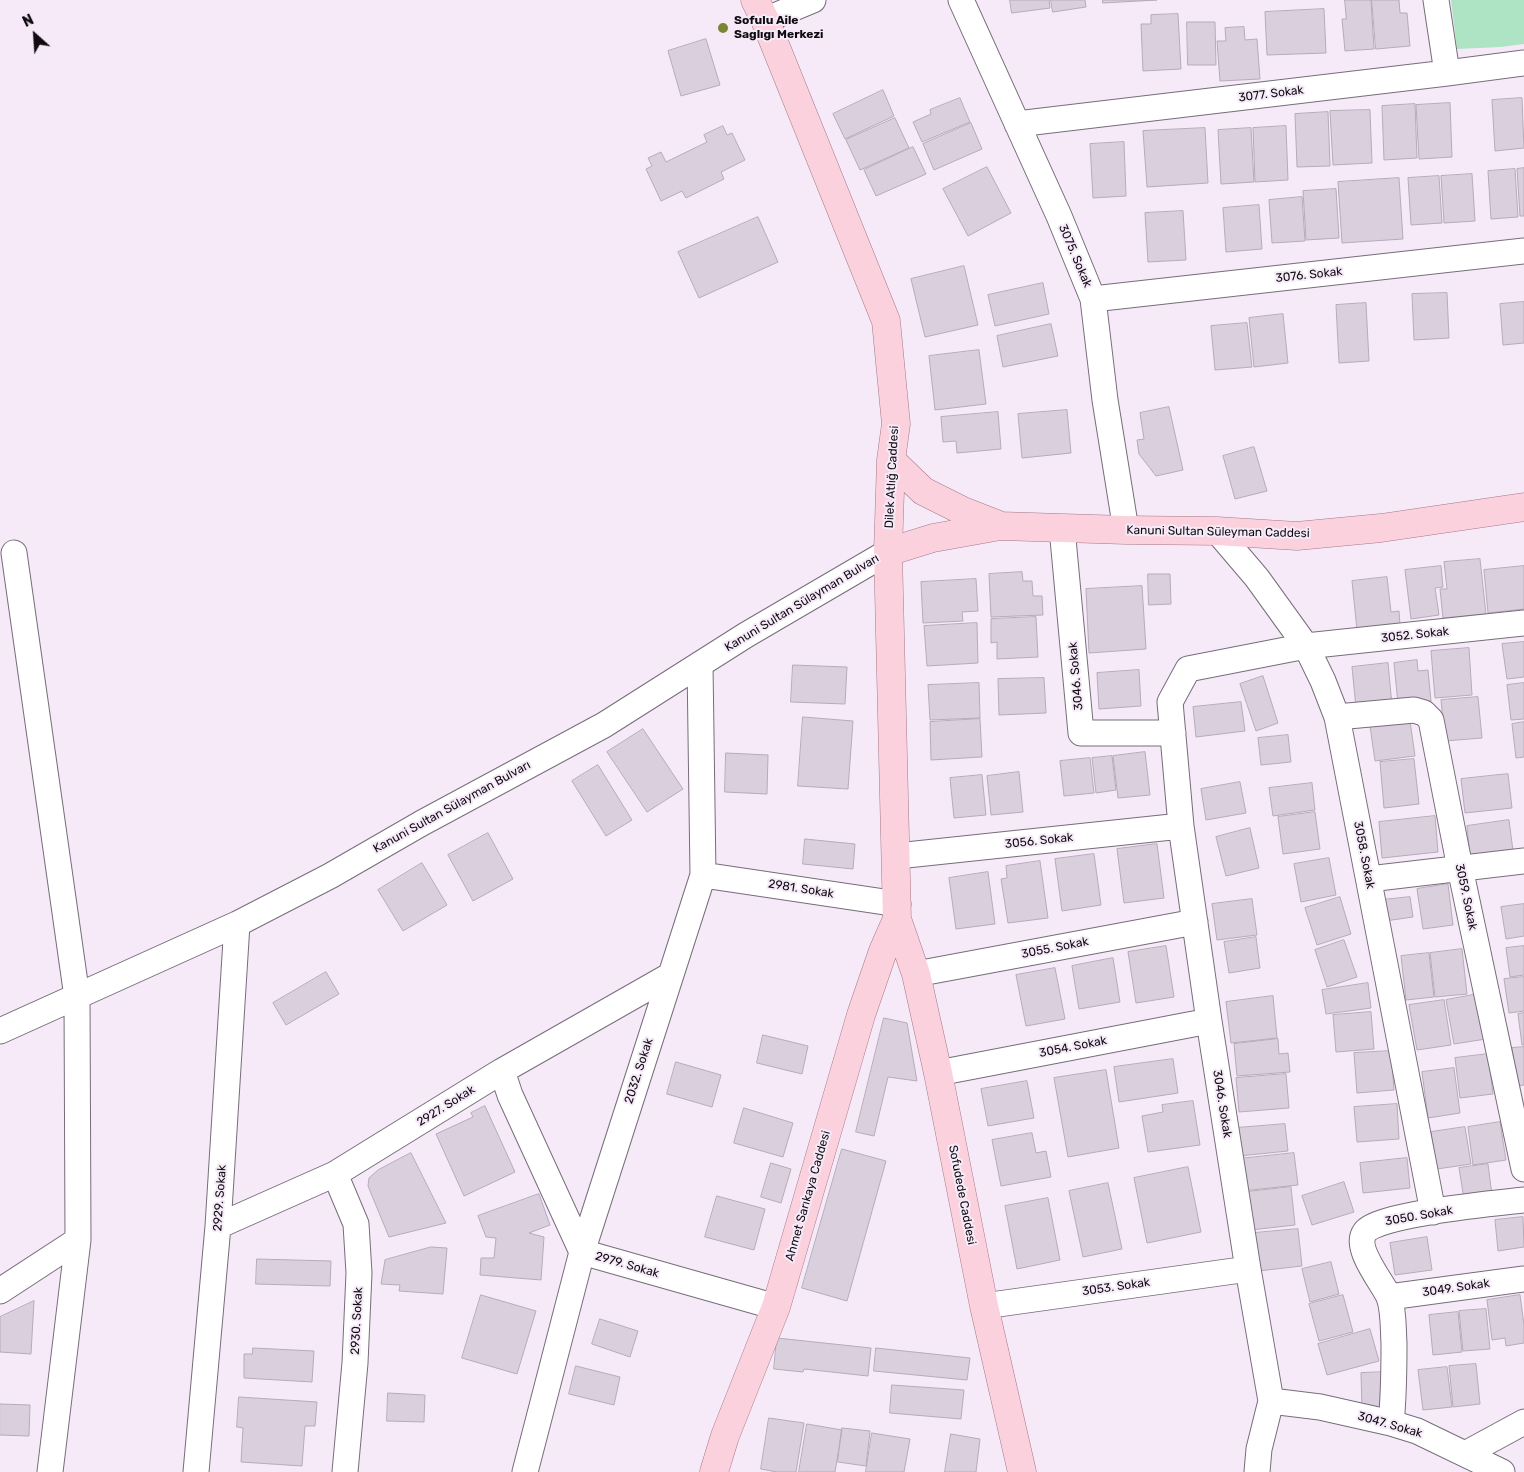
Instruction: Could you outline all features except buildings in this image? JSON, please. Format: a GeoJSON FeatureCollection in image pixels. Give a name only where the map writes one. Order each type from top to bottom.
{"type":"FeatureCollection","features":[{"type":"Feature","properties":{"kind":"main road","name":"Dilek Atlığ Caddesi"},"geometry":{"type":"LineString","coordinates":[[760,10],[886,321],[896,424],[892,460],[888,552],[898,912]]}},
{"type":"Feature","properties":{"kind":"main road"},"geometry":{"type":"LineString","coordinates":[[892,460],[923,491],[963,511],[1000,526]]}},
{"type":"Feature","properties":{"kind":"main road","name":"Kanuni Sultan Süleyman Caddesi"},"geometry":{"type":"LineString","coordinates":[[1000,526],[1217,531],[1306,536],[1381,528],[1524,507]]}},
{"type":"Feature","properties":{"kind":"main road"},"geometry":{"type":"LineString","coordinates":[[888,552],[933,538],[1000,526]]}},
{"type":"Feature","properties":{"kind":"main road","name":"Sofudede Caddesi"},"geometry":{"type":"LineString","coordinates":[[898,912],[916,974],[938,1073],[984,1306],[1022,1472]]}},
{"type":"Feature","properties":{"kind":"main road","name":"Ahmet Sarıkaya Caddesi"},"geometry":{"type":"LineString","coordinates":[[714,1472],[725,1436],[776,1307],[861,1015],[898,912]]}},
{"type":"Feature","properties":{"kind":"street"},"geometry":{"type":"LineString","coordinates":[[760,10],[813,0]]}},
{"type":"Feature","properties":{"kind":"street","name":"3075. Sokak"},"geometry":{"type":"LineString","coordinates":[[960,0],[1059,216],[1093,299],[1126,530]]}},
{"type":"Feature","properties":{"kind":"street"},"geometry":{"type":"LineString","coordinates":[[1436,0],[1447,74]]}},
{"type":"Feature","properties":{"kind":"street","name":"3077. Sokak"},"geometry":{"type":"LineString","coordinates":[[1018,124],[1447,74],[1524,63]]}},
{"type":"Feature","properties":{"kind":"street","name":"3076. Sokak"},"geometry":{"type":"LineString","coordinates":[[1093,299],[1524,251]]}},
{"type":"Feature","properties":{"kind":"street","name":"3046. Sokak"},"geometry":{"type":"LineString","coordinates":[[1062,528],[1081,733],[1173,733]]}},
{"type":"Feature","properties":{"kind":"street","name":"3058. Sokak"},"geometry":{"type":"LineString","coordinates":[[1217,531],[1257,578],[1306,646],[1338,717],[1433,1212]]}},
{"type":"Feature","properties":{"kind":"street","name":"Kanuni Sultan Sülayman Bulvarı"},"geometry":{"type":"LineString","coordinates":[[0,1031],[237,924],[330,876],[422,822],[604,725],[746,635],[888,552]]}},
{"type":"Feature","properties":{"kind":"street"},"geometry":{"type":"LineString","coordinates":[[14,553],[76,997],[78,1240],[50,1472]]}},
{"type":"Feature","properties":{"kind":"street","name":"3052. Sokak"},"geometry":{"type":"LineString","coordinates":[[1306,646],[1524,623]]}},
{"type":"Feature","properties":{"kind":"street","name":"3046. Sokak"},"geometry":{"type":"LineString","coordinates":[[1257,1472],[1259,1449],[1271,1401],[1209,1021],[1181,826],[1170,702],[1188,669],[1306,646]]}},
{"type":"Feature","properties":{"kind":"street","name":"2032. Sokak"},"geometry":{"type":"LineString","coordinates":[[525,1472],[582,1252],[669,976],[703,875],[700,664]]}},
{"type":"Feature","properties":{"kind":"street","name":"3059. Sokak"},"geometry":{"type":"LineString","coordinates":[[1338,717],[1414,710],[1424,713],[1431,720],[1460,868],[1524,1169]]}},
{"type":"Feature","properties":{"kind":"street","name":"3056. Sokak"},"geometry":{"type":"LineString","coordinates":[[896,856],[1181,826]]}},
{"type":"Feature","properties":{"kind":"street"},"geometry":{"type":"LineString","coordinates":[[1369,879],[1524,862]]}},
{"type":"Feature","properties":{"kind":"street","name":"2981. Sokak"},"geometry":{"type":"LineString","coordinates":[[703,875],[898,912]]}},
{"type":"Feature","properties":{"kind":"street","name":"3055. Sokak"},"geometry":{"type":"LineString","coordinates":[[916,974],[1195,922]]}},
{"type":"Feature","properties":{"kind":"street","name":"2929. Sokak"},"geometry":{"type":"LineString","coordinates":[[196,1472],[218,1226],[237,924]]}},
{"type":"Feature","properties":{"kind":"street","name":"2927. Sokak"},"geometry":{"type":"LineString","coordinates":[[218,1226],[335,1174],[502,1071],[669,976]]}},
{"type":"Feature","properties":{"kind":"street","name":"3054. Sokak"},"geometry":{"type":"LineString","coordinates":[[938,1073],[1209,1021]]}},
{"type":"Feature","properties":{"kind":"street","name":"2979. Sokak"},"geometry":{"type":"LineString","coordinates":[[502,1071],[510,1095],[582,1252],[776,1307]]}},
{"type":"Feature","properties":{"kind":"street","name":"2930. Sokak"},"geometry":{"type":"LineString","coordinates":[[335,1174],[356,1224],[359,1273],[355,1364],[344,1472]]}},
{"type":"Feature","properties":{"kind":"street","name":"3050. Sokak"},"geometry":{"type":"LineString","coordinates":[[1391,1423],[1394,1401],[1394,1326],[1392,1309],[1389,1296],[1371,1268],[1364,1250],[1362,1241],[1364,1232],[1383,1221],[1433,1212],[1524,1200]]}},
{"type":"Feature","properties":{"kind":"street"},"geometry":{"type":"LineString","coordinates":[[0,1290],[78,1240]]}},
{"type":"Feature","properties":{"kind":"street","name":"3053. Sokak"},"geometry":{"type":"LineString","coordinates":[[984,1306],[1248,1269]]}},
{"type":"Feature","properties":{"kind":"street","name":"3049. Sokak"},"geometry":{"type":"LineString","coordinates":[[1389,1296],[1524,1278]]}},
{"type":"Feature","properties":{"kind":"street","name":"3047. Sokak"},"geometry":{"type":"LineString","coordinates":[[1271,1401],[1320,1407],[1391,1423],[1416,1431],[1502,1472]]}},
{"type":"Feature","properties":{"kind":"street"},"geometry":{"type":"LineString","coordinates":[[1465,1454],[1524,1422]]}},
{"type":"Feature","properties":{"kind":"green space"},"geometry":{"type":"Polygon","coordinates":[[[1451,0],[1524,0],[1524,44],[1457,49],[1451,0]]]}},
{"type":"Feature","properties":{"kind":"place","name":"Sofulu Aile Saglıgı Merkezi"},"geometry":{"type":"Point","coordinates":[723,28]}}]}
